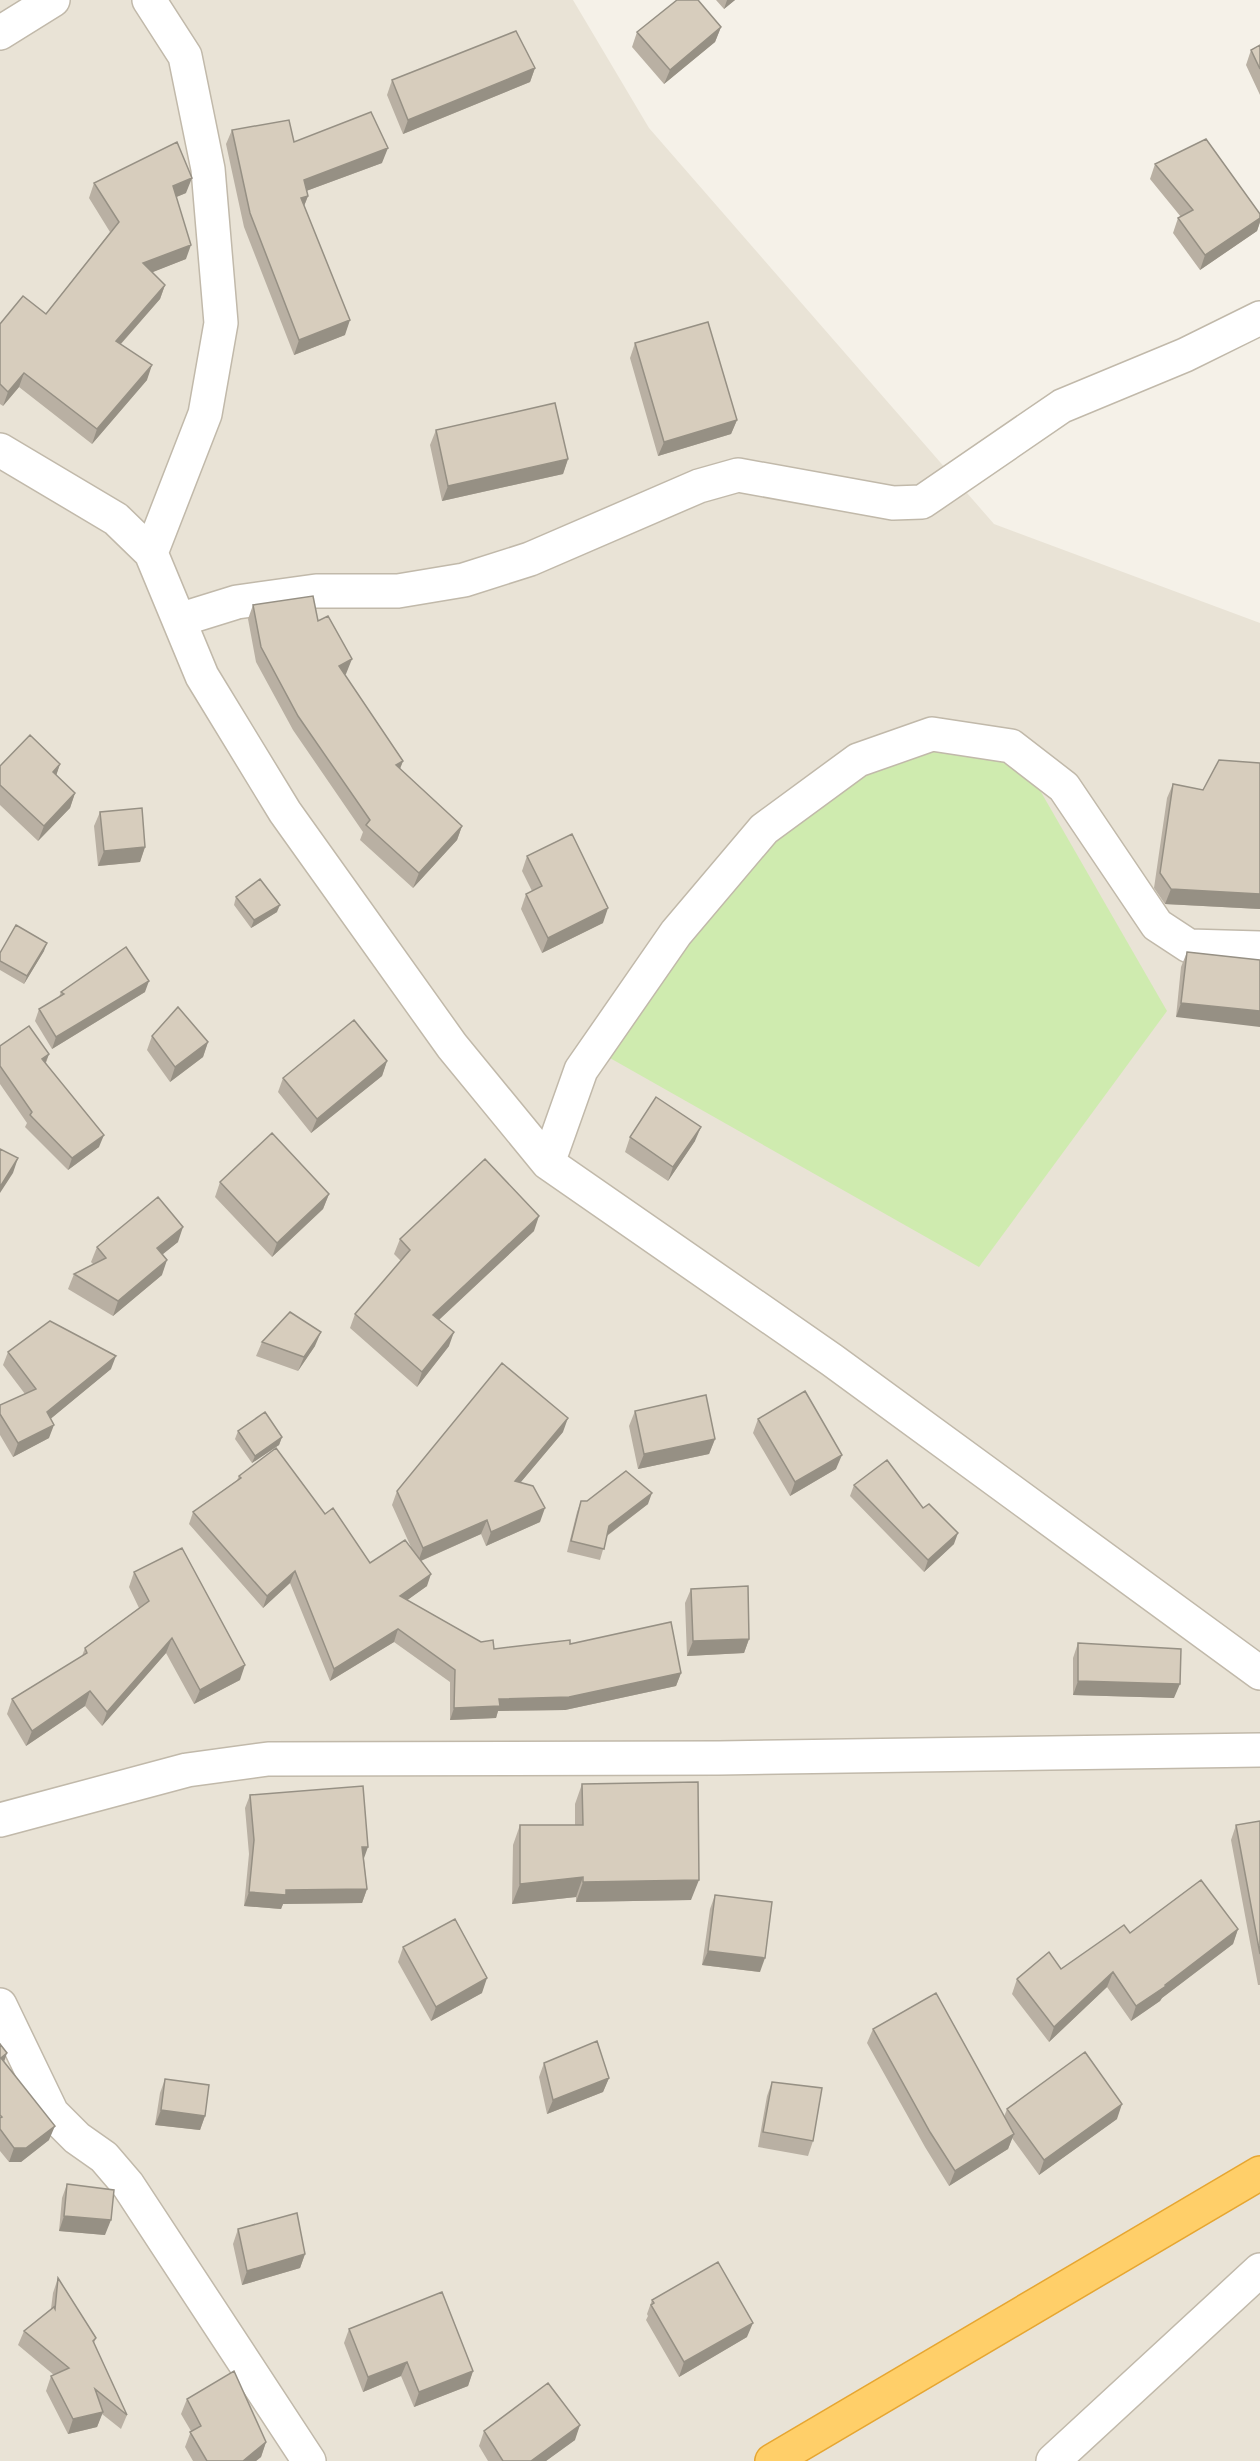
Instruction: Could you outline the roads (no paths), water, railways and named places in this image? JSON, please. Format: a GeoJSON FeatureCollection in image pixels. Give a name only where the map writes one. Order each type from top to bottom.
{"type":"FeatureCollection","features":[{"type":"Feature","properties":{"kind":"highway"},"geometry":{"type":"LineString","coordinates":[[772,2461],[1260,2173]]}},
{"type":"Feature","properties":{"kind":"street"},"geometry":{"type":"LineString","coordinates":[[0,33],[53,0]]}},
{"type":"Feature","properties":{"kind":"street"},"geometry":{"type":"LineString","coordinates":[[149,0],[185,57],[208,169],[221,323],[204,414],[150,553]]}},
{"type":"Feature","properties":{"kind":"street"},"geometry":{"type":"LineString","coordinates":[[179,620],[237,602],[316,591],[398,591],[464,580],[530,559],[699,486],[738,475],[893,503],[922,502],[1062,406],[1185,355],[1260,318]]}},
{"type":"Feature","properties":{"kind":"street"},"geometry":{"type":"LineString","coordinates":[[0,450],[116,519],[150,553],[202,676],[285,812],[452,1046],[548,1163],[832,1360],[1260,1672]]}},
{"type":"Feature","properties":{"kind":"street"},"geometry":{"type":"LineString","coordinates":[[548,1163],[581,1070],[676,933],[764,829],[858,760],[932,734],[1011,746],[1064,787],[1157,925],[1189,946],[1260,948]]}},
{"type":"Feature","properties":{"kind":"street"},"geometry":{"type":"LineString","coordinates":[[0,1820],[187,1770],[268,1759],[719,1758],[1260,1750]]}},
{"type":"Feature","properties":{"kind":"street"},"geometry":{"type":"LineString","coordinates":[[0,2005],[52,2113],[77,2138],[104,2157],[128,2185],[309,2461]]}},
{"type":"Feature","properties":{"kind":"street"},"geometry":{"type":"LineString","coordinates":[[1053,2461],[1260,2270]]}}]}
